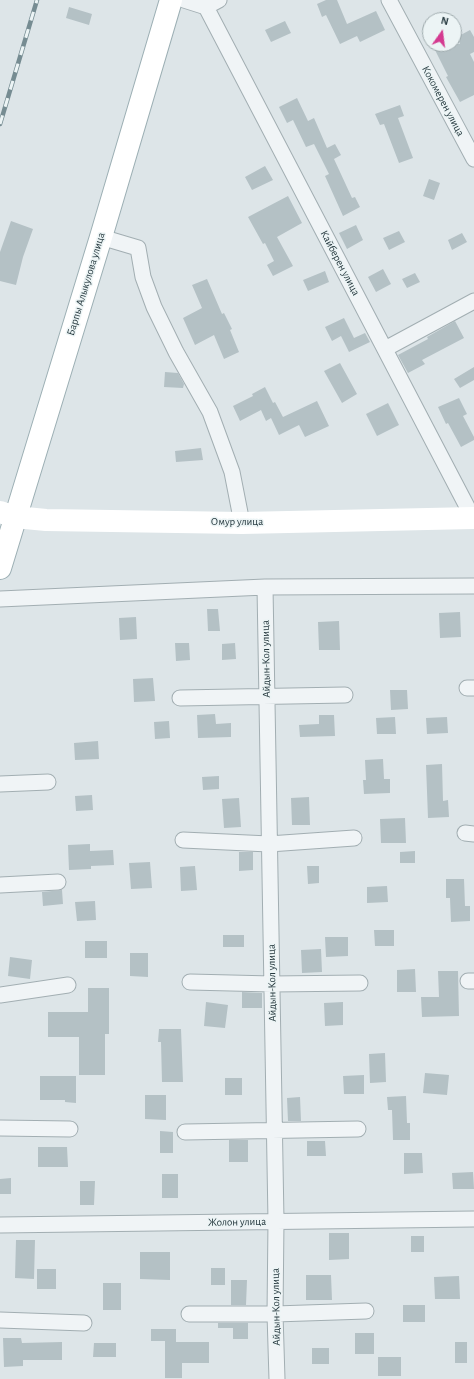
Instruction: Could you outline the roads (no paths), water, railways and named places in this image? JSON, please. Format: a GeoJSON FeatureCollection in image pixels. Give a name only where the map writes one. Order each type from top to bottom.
{"type":"FeatureCollection","features":[{"type":"Feature","properties":{"kind":"main road","name":"Барпы Алыкулова улица"},"geometry":{"type":"LineString","coordinates":[[0,568],[7,515],[101,237],[171,0]]}},
{"type":"Feature","properties":{"kind":"main road","name":"Омур улица"},"geometry":{"type":"LineString","coordinates":[[7,515],[46,520],[242,523],[473,518]]}},
{"type":"Feature","properties":{"kind":"street"},"geometry":{"type":"LineString","coordinates":[[184,0],[206,7],[220,0]]}},
{"type":"Feature","properties":{"kind":"street","name":"Кокомерен улица"},"geometry":{"type":"LineString","coordinates":[[389,0],[474,159]]}},
{"type":"Feature","properties":{"kind":"street","name":"Кайберен улица"},"geometry":{"type":"LineString","coordinates":[[206,7],[473,518]]}},
{"type":"Feature","properties":{"kind":"street"},"geometry":{"type":"LineString","coordinates":[[101,237],[138,248],[143,277],[154,307],[176,352],[210,412],[232,472],[242,523]]}},
{"type":"Feature","properties":{"kind":"street"},"geometry":{"type":"LineString","coordinates":[[385,349],[474,301]]}},
{"type":"Feature","properties":{"kind":"street"},"geometry":{"type":"LineString","coordinates":[[0,599],[265,587],[474,586]]}},
{"type":"Feature","properties":{"kind":"street","name":"Айдын-Кол улица"},"geometry":{"type":"LineString","coordinates":[[265,587],[276,1221],[275,1314],[277,1379]]}},
{"type":"Feature","properties":{"kind":"street"},"geometry":{"type":"LineString","coordinates":[[180,698],[345,695]]}},
{"type":"Feature","properties":{"kind":"street"},"geometry":{"type":"LineString","coordinates":[[0,784],[48,782]]}},
{"type":"Feature","properties":{"kind":"street"},"geometry":{"type":"LineString","coordinates":[[183,840],[269,844],[354,838]]}},
{"type":"Feature","properties":{"kind":"street"},"geometry":{"type":"LineString","coordinates":[[0,885],[58,882]]}},
{"type":"Feature","properties":{"kind":"street"},"geometry":{"type":"LineString","coordinates":[[190,982],[272,984],[360,983]]}},
{"type":"Feature","properties":{"kind":"street"},"geometry":{"type":"LineString","coordinates":[[0,995],[68,985]]}},
{"type":"Feature","properties":{"kind":"street"},"geometry":{"type":"LineString","coordinates":[[0,1128],[70,1130]]}},
{"type":"Feature","properties":{"kind":"street"},"geometry":{"type":"LineString","coordinates":[[185,1132],[358,1129]]}},
{"type":"Feature","properties":{"kind":"street","name":"Жолон улица"},"geometry":{"type":"LineString","coordinates":[[0,1225],[474,1219]]}},
{"type":"Feature","properties":{"kind":"street"},"geometry":{"type":"LineString","coordinates":[[189,1314],[275,1314],[366,1311]]}},
{"type":"Feature","properties":{"kind":"street"},"geometry":{"type":"LineString","coordinates":[[0,1320],[84,1323]]}},
{"type":"Feature","properties":{"kind":"railway"},"geometry":{"type":"LineString","coordinates":[[0,124],[37,0]]}}]}
